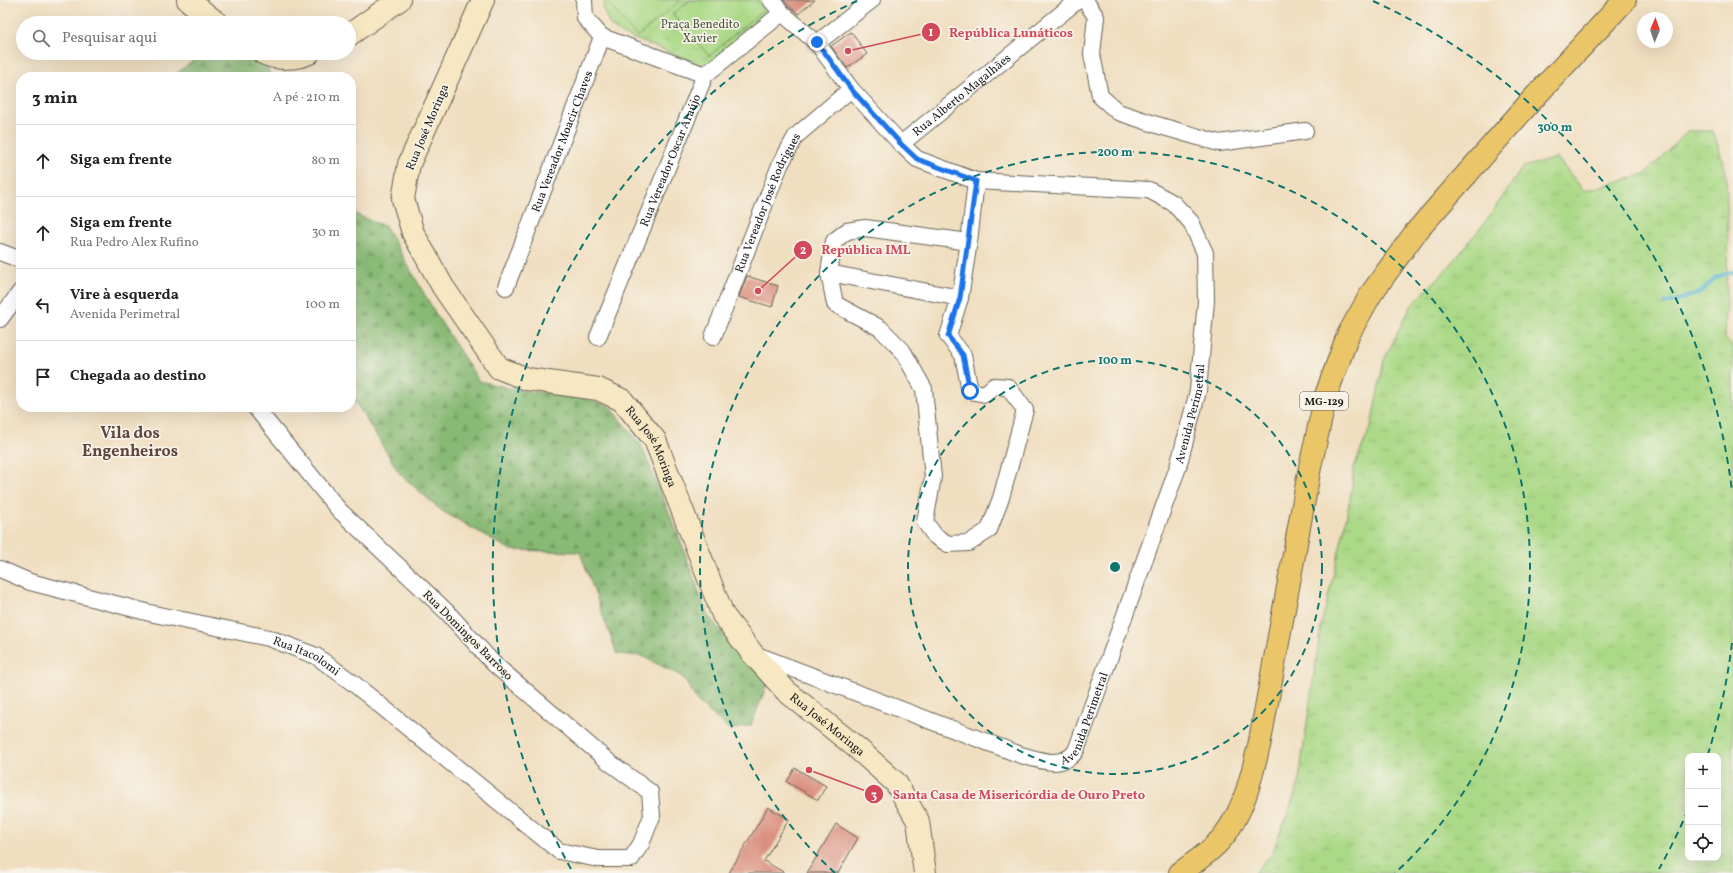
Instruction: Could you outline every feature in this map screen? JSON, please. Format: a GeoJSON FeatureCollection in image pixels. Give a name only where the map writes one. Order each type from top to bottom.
{"type":"FeatureCollection","features":[{"type":"Feature","properties":{"kind":"main road","name":"MG-129"},"geometry":{"type":"LineString","coordinates":[[1180,873],[1206,855],[1230,828],[1247,791],[1259,746],[1310,467],[1326,395],[1348,335],[1371,294],[1415,233],[1531,101],[1625,0]]}},
{"type":"Feature","properties":{"kind":"street"},"geometry":{"type":"LineString","coordinates":[[188,0],[208,16]]}},
{"type":"Feature","properties":{"kind":"street"},"geometry":{"type":"LineString","coordinates":[[356,30],[399,0]]}},
{"type":"Feature","properties":{"kind":"street","name":"Rua José Moringa"},"geometry":{"type":"LineString","coordinates":[[483,0],[409,164],[403,199],[412,233],[443,287],[500,368],[527,379],[598,389],[622,400],[655,440],[723,616],[752,653],[786,691],[858,748],[896,784],[918,821],[926,873]]}},
{"type":"Feature","properties":{"kind":"street"},"geometry":{"type":"LineString","coordinates":[[584,0],[585,18],[602,37],[705,75]]}},
{"type":"Feature","properties":{"kind":"street","name":"Avenida Perimetral"},"geometry":{"type":"LineString","coordinates":[[752,653],[1040,761],[1054,762],[1066,760],[1075,752],[1081,737],[1175,474],[1198,391],[1206,301],[1205,253],[1191,222],[1173,203],[1150,190],[976,181],[917,159],[901,144],[851,89],[817,42],[782,13],[771,0]]}},
{"type":"Feature","properties":{"kind":"street"},"geometry":{"type":"LineString","coordinates":[[817,42],[872,0]]}},
{"type":"Feature","properties":{"kind":"street","name":"Rua Alberto Magalhães"},"geometry":{"type":"LineString","coordinates":[[901,144],[1078,0]]}},
{"type":"Feature","properties":{"kind":"street"},"geometry":{"type":"LineString","coordinates":[[1085,0],[1096,17],[1092,54],[1100,96],[1118,112],[1219,143],[1305,131]]}},
{"type":"Feature","properties":{"kind":"street","name":"Rua Vereador Oscar Araújo"},"geometry":{"type":"LineString","coordinates":[[598,337],[705,75],[782,13]]}},
{"type":"Feature","properties":{"kind":"street","name":"Rua Vereador Moacir Chaves"},"geometry":{"type":"LineString","coordinates":[[506,287],[602,37]]}},
{"type":"Feature","properties":{"kind":"street","name":"Rua Vereador José Rodrigues"},"geometry":{"type":"LineString","coordinates":[[714,337],[780,165],[796,136],[851,89]]}},
{"type":"Feature","properties":{"kind":"street"},"geometry":{"type":"LineString","coordinates":[[969,242],[865,228],[847,231],[834,241],[829,273],[835,304],[880,328],[902,350],[924,389],[933,477],[925,522],[935,536],[948,544],[969,543],[989,530],[1000,498],[1025,410],[1008,387],[994,386],[985,394],[970,391],[963,355],[948,336],[960,298],[969,242],[976,181]]}},
{"type":"Feature","properties":{"kind":"street"},"geometry":{"type":"LineString","coordinates":[[0,252],[16,258]]}},
{"type":"Feature","properties":{"kind":"street"},"geometry":{"type":"LineString","coordinates":[[829,273],[960,298]]}},
{"type":"Feature","properties":{"kind":"street"},"geometry":{"type":"LineString","coordinates":[[0,318],[16,297]]}},
{"type":"Feature","properties":{"kind":"street","name":"Rua Domingos Barroso"},"geometry":{"type":"LineString","coordinates":[[259,412],[339,510],[447,612],[494,664],[609,762],[650,792],[652,816],[641,844],[631,859],[598,859],[559,850]]}},
{"type":"Feature","properties":{"kind":"street","name":"Rua Itacolomi"},"geometry":{"type":"LineString","coordinates":[[0,569],[30,582],[154,614],[269,638],[316,656],[353,683],[559,850]]}},
{"type":"Feature","properties":{"kind":"green space","name":"Praça Benedito Xavier"},"geometry":{"type":"Polygon","coordinates":[[[605,0],[761,0],[767,8],[768,13],[710,64],[704,66],[622,34],[610,25],[603,9],[605,0]]]}},
{"type":"Feature","properties":{"kind":"green space"},"geometry":{"type":"Polygon","coordinates":[[[613,0],[681,0],[637,37],[609,4],[613,0]]]}},
{"type":"Feature","properties":{"kind":"green space"},"geometry":{"type":"Polygon","coordinates":[[[690,0],[757,0],[764,9],[709,56],[673,14],[690,0]]]}},
{"type":"Feature","properties":{"kind":"green space"},"geometry":{"type":"Polygon","coordinates":[[[194,60],[263,60],[269,72],[178,72],[194,60]]]}},
{"type":"Feature","properties":{"kind":"green space"},"geometry":{"type":"Polygon","coordinates":[[[1688,131],[1713,131],[1726,171],[1728,231],[1725,339],[1733,346],[1733,873],[1254,873],[1272,854],[1298,786],[1321,626],[1343,535],[1352,487],[1354,467],[1371,426],[1384,360],[1411,306],[1450,266],[1488,218],[1523,167],[1557,158],[1584,191],[1645,174],[1688,131]]]}},
{"type":"Feature","properties":{"kind":"green space"},"geometry":{"type":"Polygon","coordinates":[[[356,214],[386,227],[437,316],[479,381],[517,390],[570,395],[608,405],[641,445],[678,534],[707,615],[768,682],[751,725],[730,730],[697,701],[683,677],[642,656],[617,654],[580,552],[511,550],[442,511],[400,474],[356,403],[356,214]]]}},
{"type":"Feature","properties":{"kind":"building"},"geometry":{"type":"Polygon","coordinates":[[[783,0],[815,0],[798,14],[783,0]]]}},
{"type":"Feature","properties":{"kind":"building"},"geometry":{"type":"Polygon","coordinates":[[[851,32],[867,54],[847,68],[831,46],[851,32]]]}},
{"type":"Feature","properties":{"kind":"building"},"geometry":{"type":"Polygon","coordinates":[[[747,276],[778,286],[772,307],[739,297],[747,276]]]}},
{"type":"Feature","properties":{"kind":"building"},"geometry":{"type":"Polygon","coordinates":[[[795,768],[826,786],[818,800],[787,782],[795,768]]]}},
{"type":"Feature","properties":{"kind":"building"},"geometry":{"type":"Polygon","coordinates":[[[768,807],[789,819],[764,861],[785,873],[729,873],[768,807]]]}},
{"type":"Feature","properties":{"kind":"building"},"geometry":{"type":"Polygon","coordinates":[[[836,824],[858,838],[838,873],[807,873],[836,824]]]}},
{"type":"Feature","properties":{"kind":"waterway"},"geometry":{"type":"LineString","coordinates":[[1665,304],[1700,293],[1716,277],[1733,272]]}},
{"type":"Feature","properties":{"kind":"place","name":"República Lunáticos"},"geometry":{"type":"Point","coordinates":[848,51]}},
{"type":"Feature","properties":{"kind":"place","name":"República IML"},"geometry":{"type":"Point","coordinates":[758,291]}},
{"type":"Feature","properties":{"kind":"place","name":"Santa Casa de Misericórdia de Ouro Preto"},"geometry":{"type":"Point","coordinates":[809,770]}},
{"type":"Feature","properties":{"kind":"district","name":"Vila dos Engenheiros"},"geometry":{"type":"Point","coordinates":[130,441]}},
{"type":"Feature","properties":{"kind":"route"},"geometry":{"type":"LineString","coordinates":[[817,42],[851,89],[901,144],[917,159],[976,181],[969,242],[960,298],[948,336],[963,355],[970,391]]}}]}
